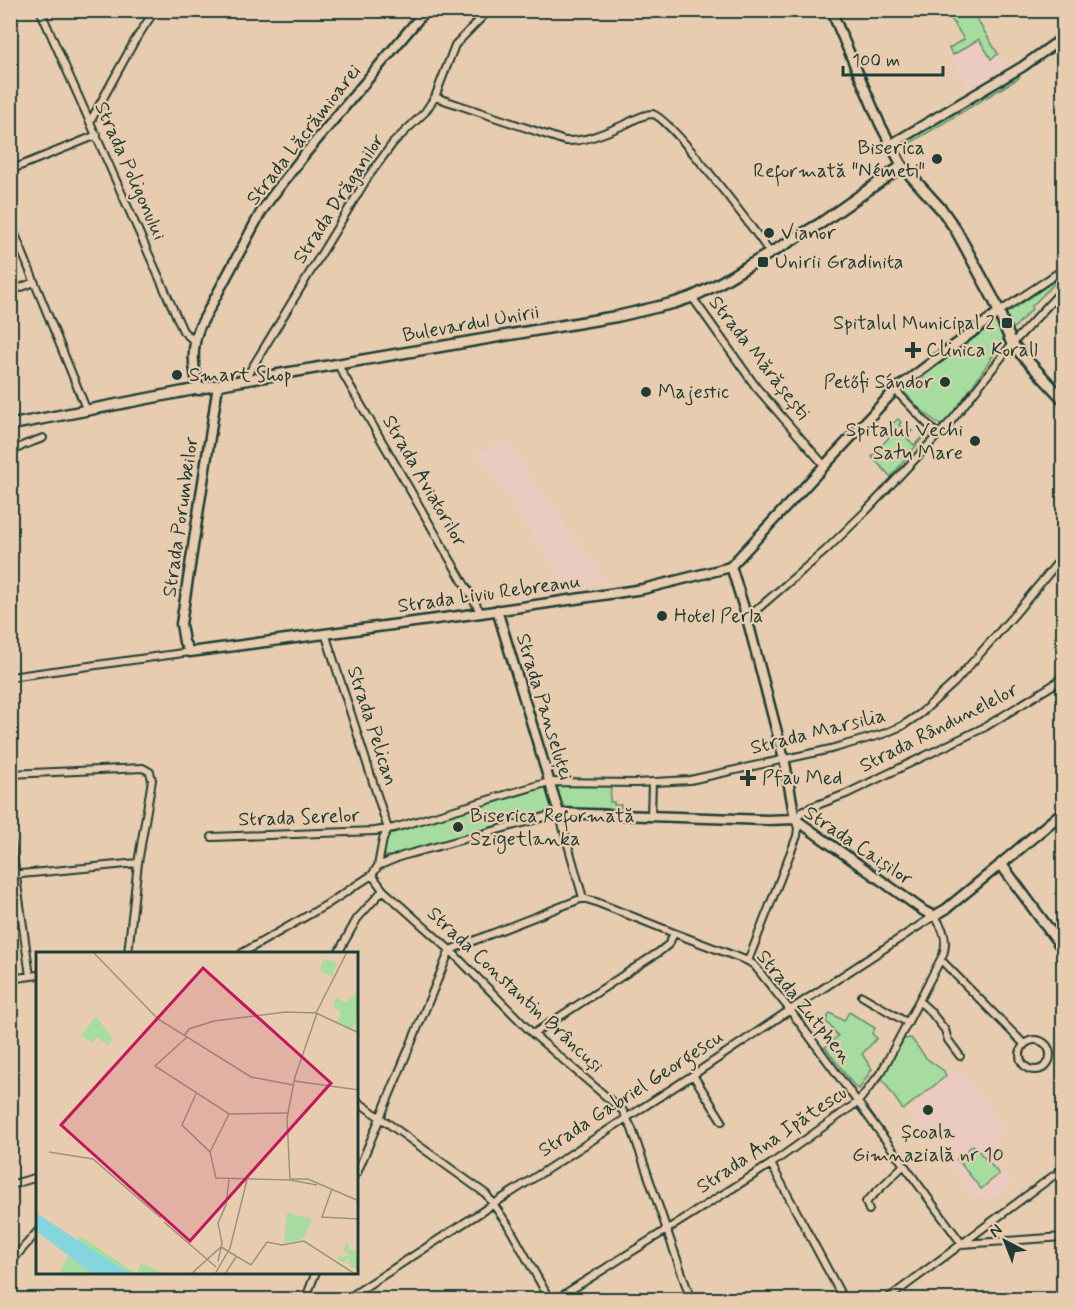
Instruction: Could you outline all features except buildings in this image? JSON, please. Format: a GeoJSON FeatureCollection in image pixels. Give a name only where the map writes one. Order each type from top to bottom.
{"type":"FeatureCollection","features":[{"type":"Feature","properties":{"kind":"main road","name":"Strada Lăcrămioarei"},"geometry":{"type":"LineString","coordinates":[[194,341],[243,245],[270,199],[426,10]]}},
{"type":"Feature","properties":{"kind":"main road"},"geometry":{"type":"LineString","coordinates":[[831,10],[890,145],[902,166],[942,210],[956,230],[999,312],[1012,344],[1064,400]]}},
{"type":"Feature","properties":{"kind":"main road"},"geometry":{"type":"LineString","coordinates":[[890,145],[1026,65],[1064,37]]}},
{"type":"Feature","properties":{"kind":"main road","name":"Bulevardul Unirii"},"geometry":{"type":"LineString","coordinates":[[10,425],[218,385],[619,316],[692,297],[821,224],[902,166]]}},
{"type":"Feature","properties":{"kind":"main road"},"geometry":{"type":"LineString","coordinates":[[795,819],[784,758],[731,566],[895,390],[999,312]]}},
{"type":"Feature","properties":{"kind":"main road"},"geometry":{"type":"LineString","coordinates":[[194,341],[193,349],[199,390]]}},
{"type":"Feature","properties":{"kind":"main road","name":"Strada Porumbeilor"},"geometry":{"type":"LineString","coordinates":[[190,652],[184,642],[181,624],[218,385]]}},
{"type":"Feature","properties":{"kind":"main road","name":"Strada Liviu Rebreanu"},"geometry":{"type":"LineString","coordinates":[[190,652],[643,589],[731,566]]}},
{"type":"Feature","properties":{"kind":"main road","name":"Strada Panseluței"},"geometry":{"type":"LineString","coordinates":[[497,610],[559,813]]}},
{"type":"Feature","properties":{"kind":"main road"},"geometry":{"type":"LineString","coordinates":[[934,916],[946,909],[1064,811]]}},
{"type":"Feature","properties":{"kind":"main road","name":"Strada Caișilor"},"geometry":{"type":"LineString","coordinates":[[559,813],[795,819],[934,916]]}},
{"type":"Feature","properties":{"kind":"main road"},"geometry":{"type":"LineString","coordinates":[[1001,864],[1064,950]]}},
{"type":"Feature","properties":{"kind":"street","name":"Strada Poligonului"},"geometry":{"type":"LineString","coordinates":[[40,10],[183,331],[194,341]]}},
{"type":"Feature","properties":{"kind":"street"},"geometry":{"type":"LineString","coordinates":[[90,122],[154,10]]}},
{"type":"Feature","properties":{"kind":"street","name":"Strada Drăganilor"},"geometry":{"type":"LineString","coordinates":[[238,382],[247,375],[380,160],[393,143],[425,112],[435,98],[455,45],[489,10]]}},
{"type":"Feature","properties":{"kind":"street"},"geometry":{"type":"LineString","coordinates":[[435,98],[565,141],[580,141],[650,114],[656,115],[745,217],[770,254]]}},
{"type":"Feature","properties":{"kind":"street"},"geometry":{"type":"LineString","coordinates":[[10,170],[97,135]]}},
{"type":"Feature","properties":{"kind":"street"},"geometry":{"type":"LineString","coordinates":[[10,222],[87,411]]}},
{"type":"Feature","properties":{"kind":"street"},"geometry":{"type":"LineString","coordinates":[[999,312],[1064,269]]}},
{"type":"Feature","properties":{"kind":"street"},"geometry":{"type":"LineString","coordinates":[[10,292],[34,282]]}},
{"type":"Feature","properties":{"kind":"street"},"geometry":{"type":"LineString","coordinates":[[747,618],[858,519],[953,419],[1012,344],[1064,288]]}},
{"type":"Feature","properties":{"kind":"street","name":"Strada Mărășești"},"geometry":{"type":"LineString","coordinates":[[692,297],[756,387],[824,465]]}},
{"type":"Feature","properties":{"kind":"street","name":"Strada Aviatorilor"},"geometry":{"type":"LineString","coordinates":[[338,365],[481,613]]}},
{"type":"Feature","properties":{"kind":"street"},"geometry":{"type":"LineString","coordinates":[[895,390],[938,435]]}},
{"type":"Feature","properties":{"kind":"street"},"geometry":{"type":"LineString","coordinates":[[10,453],[43,438]]}},
{"type":"Feature","properties":{"kind":"street","name":"Strada Marsilia"},"geometry":{"type":"LineString","coordinates":[[549,782],[690,780],[784,758],[831,750],[884,734],[920,714],[962,674],[1064,555]]}},
{"type":"Feature","properties":{"kind":"street","name":"Strada Pelican"},"geometry":{"type":"LineString","coordinates":[[325,633],[387,829]]}},
{"type":"Feature","properties":{"kind":"street","name":"Strada Liviu Rebreanu"},"geometry":{"type":"LineString","coordinates":[[10,677],[190,652]]}},
{"type":"Feature","properties":{"kind":"street","name":"Strada Rândunelelor"},"geometry":{"type":"LineString","coordinates":[[795,819],[804,810],[846,794],[985,727],[1053,685],[1064,675]]}},
{"type":"Feature","properties":{"kind":"street"},"geometry":{"type":"LineString","coordinates":[[10,774],[142,768],[147,769],[152,776],[138,863],[128,952]]}},
{"type":"Feature","properties":{"kind":"street","name":"Strada Serelor"},"geometry":{"type":"LineString","coordinates":[[212,837],[375,831],[549,782]]}},
{"type":"Feature","properties":{"kind":"street"},"geometry":{"type":"LineString","coordinates":[[651,816],[652,782]]}},
{"type":"Feature","properties":{"kind":"street"},"geometry":{"type":"LineString","coordinates":[[358,1171],[450,951],[583,898],[559,813],[402,856],[378,867]]}},
{"type":"Feature","properties":{"kind":"street"},"geometry":{"type":"LineString","coordinates":[[748,961],[797,836],[798,828],[795,819]]}},
{"type":"Feature","properties":{"kind":"street"},"geometry":{"type":"LineString","coordinates":[[244,952],[326,905],[372,875],[378,867],[387,829]]}},
{"type":"Feature","properties":{"kind":"street"},"geometry":{"type":"LineString","coordinates":[[10,834],[13,875],[34,975],[10,979]]}},
{"type":"Feature","properties":{"kind":"street"},"geometry":{"type":"LineString","coordinates":[[13,875],[138,863]]}},
{"type":"Feature","properties":{"kind":"street","name":"Strada Constantin Brâncuși"},"geometry":{"type":"LineString","coordinates":[[372,875],[383,890],[450,951],[533,1034],[623,1111],[691,1299]]}},
{"type":"Feature","properties":{"kind":"street"},"geometry":{"type":"LineString","coordinates":[[339,952],[357,919],[383,890]]}},
{"type":"Feature","properties":{"kind":"street","name":"Strada Zutphen"},"geometry":{"type":"LineString","coordinates":[[583,898],[748,961],[790,1010],[962,1244]]}},
{"type":"Feature","properties":{"kind":"street","name":"Strada Ana Ipătescu"},"geometry":{"type":"LineString","coordinates":[[553,1299],[771,1164],[858,1102],[882,1071],[941,960],[946,938],[934,916]]}},
{"type":"Feature","properties":{"kind":"street","name":"Strada Gabriel Georgescu"},"geometry":{"type":"LineString","coordinates":[[345,1299],[693,1075],[934,916]]}},
{"type":"Feature","properties":{"kind":"street"},"geometry":{"type":"LineString","coordinates":[[533,1034],[659,952],[669,944],[674,933]]}},
{"type":"Feature","properties":{"kind":"street"},"geometry":{"type":"LineString","coordinates":[[941,960],[1024,1044]]}},
{"type":"Feature","properties":{"kind":"street"},"geometry":{"type":"LineString","coordinates":[[862,996],[908,1023]]}},
{"type":"Feature","properties":{"kind":"street"},"geometry":{"type":"LineString","coordinates":[[919,1001],[945,1030],[948,1040],[960,1056]]}},
{"type":"Feature","properties":{"kind":"street"},"geometry":{"type":"LineString","coordinates":[[1037,1040],[1046,1044],[1050,1053],[1044,1066],[1035,1070],[1023,1064],[1020,1054],[1024,1044],[1037,1040]]}},
{"type":"Feature","properties":{"kind":"street"},"geometry":{"type":"LineString","coordinates":[[693,1075],[722,1121]]}},
{"type":"Feature","properties":{"kind":"street"},"geometry":{"type":"LineString","coordinates":[[358,1102],[486,1194],[494,1203],[553,1299]]}},
{"type":"Feature","properties":{"kind":"street"},"geometry":{"type":"LineString","coordinates":[[771,1164],[844,1299]]}},
{"type":"Feature","properties":{"kind":"street"},"geometry":{"type":"LineString","coordinates":[[869,1210],[866,1202],[904,1166]]}},
{"type":"Feature","properties":{"kind":"street"},"geometry":{"type":"LineString","coordinates":[[886,1299],[1064,1168]]}},
{"type":"Feature","properties":{"kind":"street"},"geometry":{"type":"LineString","coordinates":[[10,1185],[36,1178]]}},
{"type":"Feature","properties":{"kind":"street"},"geometry":{"type":"LineString","coordinates":[[10,1263],[36,1233]]}},
{"type":"Feature","properties":{"kind":"street"},"geometry":{"type":"LineString","coordinates":[[962,1244],[1064,1237]]}},
{"type":"Feature","properties":{"kind":"street"},"geometry":{"type":"LineString","coordinates":[[305,1299],[315,1274]]}},
{"type":"Feature","properties":{"kind":"shaded area"},"geometry":{"type":"Polygon","coordinates":[[[946,11],[972,11],[1006,67],[970,91],[945,50],[964,39],[946,11]]]}},
{"type":"Feature","properties":{"kind":"shaded area"},"geometry":{"type":"Polygon","coordinates":[[[506,441],[606,582],[565,589],[557,570],[477,454],[506,441]]]}},
{"type":"Feature","properties":{"kind":"shaded area"},"geometry":{"type":"Polygon","coordinates":[[[954,1071],[964,1074],[1000,1122],[996,1158],[1012,1183],[992,1200],[974,1196],[906,1111],[954,1071]]]}},
{"type":"Feature","properties":{"kind":"green space"},"geometry":{"type":"Polygon","coordinates":[[[946,11],[972,11],[998,54],[991,59],[979,39],[953,55],[949,48],[964,39],[946,11]]]}},
{"type":"Feature","properties":{"kind":"green space"},"geometry":{"type":"Polygon","coordinates":[[[1017,74],[1019,78],[907,145],[905,142],[1017,74]]]}},
{"type":"Feature","properties":{"kind":"green space"},"geometry":{"type":"Polygon","coordinates":[[[1062,276],[1031,307],[1032,309],[1011,331],[1003,316],[1062,276]]]}},
{"type":"Feature","properties":{"kind":"green space"},"geometry":{"type":"Polygon","coordinates":[[[996,321],[1004,340],[946,424],[940,425],[902,390],[996,321]]]}},
{"type":"Feature","properties":{"kind":"green space"},"geometry":{"type":"Polygon","coordinates":[[[898,419],[903,430],[907,426],[912,431],[906,437],[914,445],[927,432],[891,477],[872,457],[890,436],[885,430],[898,419]]]}},
{"type":"Feature","properties":{"kind":"green space"},"geometry":{"type":"Polygon","coordinates":[[[556,784],[611,785],[610,802],[614,802],[614,805],[621,805],[621,810],[583,813],[569,810],[561,801],[556,784]]]}},
{"type":"Feature","properties":{"kind":"green space"},"geometry":{"type":"Polygon","coordinates":[[[546,786],[554,810],[391,856],[383,854],[389,834],[546,786]]]}},
{"type":"Feature","properties":{"kind":"green space"},"geometry":{"type":"Polygon","coordinates":[[[849,1012],[875,1028],[872,1034],[877,1038],[862,1054],[872,1069],[859,1089],[855,1087],[825,1047],[838,1036],[826,1021],[830,1013],[844,1021],[849,1012]]]}},
{"type":"Feature","properties":{"kind":"green space"},"geometry":{"type":"Polygon","coordinates":[[[911,1038],[926,1058],[944,1071],[946,1076],[903,1110],[882,1079],[904,1039],[911,1038]]]}},
{"type":"Feature","properties":{"kind":"green space"},"geometry":{"type":"Polygon","coordinates":[[[973,1145],[999,1174],[981,1189],[957,1159],[973,1145]]]}},
{"type":"Feature","properties":{"kind":"place","name":"Biserica Reformată \"Németi\""},"geometry":{"type":"Point","coordinates":[937,159]}},
{"type":"Feature","properties":{"kind":"place","name":"Vianor"},"geometry":{"type":"Point","coordinates":[769,233]}},
{"type":"Feature","properties":{"kind":"place","name":"Unirii Gradinita"},"geometry":{"type":"Point","coordinates":[763,262]}},
{"type":"Feature","properties":{"kind":"place","name":"Spitalul Municipal 2"},"geometry":{"type":"Point","coordinates":[1007,323]}},
{"type":"Feature","properties":{"kind":"place","name":"Clinica Korall"},"geometry":{"type":"Point","coordinates":[913,350]}},
{"type":"Feature","properties":{"kind":"place","name":"Smart Shop"},"geometry":{"type":"Point","coordinates":[177,375]}},
{"type":"Feature","properties":{"kind":"place","name":"Petőfi Sándor"},"geometry":{"type":"Point","coordinates":[945,382]}},
{"type":"Feature","properties":{"kind":"place","name":"Majestic"},"geometry":{"type":"Point","coordinates":[646,392]}},
{"type":"Feature","properties":{"kind":"place","name":"Spitalul Vechi Satu Mare"},"geometry":{"type":"Point","coordinates":[975,441]}},
{"type":"Feature","properties":{"kind":"place","name":"Hotel Perla"},"geometry":{"type":"Point","coordinates":[662,616]}},
{"type":"Feature","properties":{"kind":"place","name":"Pfau Med"},"geometry":{"type":"Point","coordinates":[748,778]}},
{"type":"Feature","properties":{"kind":"place","name":"Biserica Reformată Szigetlanka"},"geometry":{"type":"Point","coordinates":[458,827]}},
{"type":"Feature","properties":{"kind":"place","name":"Școala Gimnazială nr 10"},"geometry":{"type":"Point","coordinates":[928,1110]}}]}
